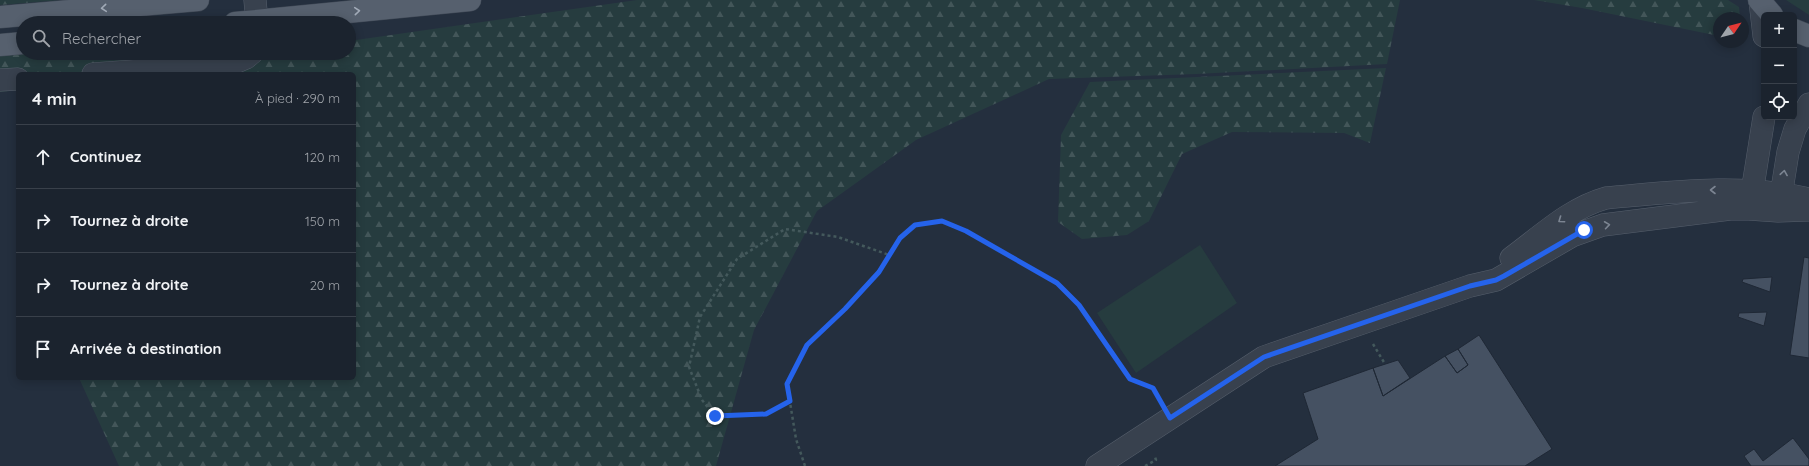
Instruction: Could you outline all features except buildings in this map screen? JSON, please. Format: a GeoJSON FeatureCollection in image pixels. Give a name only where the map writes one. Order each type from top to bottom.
{"type":"FeatureCollection","features":[{"type":"Feature","properties":{"kind":"main road"},"geometry":{"type":"LineString","coordinates":[[0,17],[198,0]]}},
{"type":"Feature","properties":{"kind":"main road"},"geometry":{"type":"LineString","coordinates":[[256,15],[470,0]]}},
{"type":"Feature","properties":{"kind":"main road"},"geometry":{"type":"LineString","coordinates":[[1797,31],[1809,36]]}},
{"type":"Feature","properties":{"kind":"main road"},"geometry":{"type":"LineString","coordinates":[[0,45],[16,43]]}},
{"type":"Feature","properties":{"kind":"street"},"geometry":{"type":"LineString","coordinates":[[123,72],[227,65],[243,60]]}},
{"type":"Feature","properties":{"kind":"street"},"geometry":{"type":"LineString","coordinates":[[0,80],[16,79]]}},
{"type":"Feature","properties":{"kind":"street"},"geometry":{"type":"LineString","coordinates":[[1780,203],[1788,152],[1795,129],[1809,104]]}},
{"type":"Feature","properties":{"kind":"street"},"geometry":{"type":"LineString","coordinates":[[1751,200],[1764,120]]}},
{"type":"Feature","properties":{"kind":"street"},"geometry":{"type":"LineString","coordinates":[[1097,466],[1264,357],[1470,286],[1492,273],[1572,213],[1593,201],[1606,198],[1680,191],[1716,190],[1751,200],[1780,203],[1809,210]]}},
{"type":"Feature","properties":{"kind":"street"},"geometry":{"type":"LineString","coordinates":[[1780,203],[1809,199]]}},
{"type":"Feature","properties":{"kind":"path"},"geometry":{"type":"LineString","coordinates":[[805,466],[796,439],[787,384],[807,345],[845,309],[879,272],[900,238],[915,225],[942,221],[966,231],[1057,283],[1079,305],[1130,379],[1153,388],[1170,418]]}},
{"type":"Feature","properties":{"kind":"path"},"geometry":{"type":"LineString","coordinates":[[790,401],[766,414],[715,416],[702,400],[689,367],[700,317],[737,259],[785,229],[838,237],[889,255]]}},
{"type":"Feature","properties":{"kind":"green space"},"geometry":{"type":"Polygon","coordinates":[[[0,0],[61,0],[0,5],[0,0]]]}},
{"type":"Feature","properties":{"kind":"green space"},"geometry":{"type":"Polygon","coordinates":[[[637,0],[1400,0],[1387,64],[1196,74],[1049,79],[916,140],[817,211],[754,330],[716,466],[119,466],[80,380],[356,380],[356,72],[16,72],[16,90],[0,92],[0,54],[16,54],[16,60],[356,60],[356,40],[637,0]]]}},
{"type":"Feature","properties":{"kind":"green space"},"geometry":{"type":"Polygon","coordinates":[[[1534,0],[1728,0],[1739,7],[1739,12],[1713,12],[1713,35],[1582,8],[1534,0]]]}},
{"type":"Feature","properties":{"kind":"green space"},"geometry":{"type":"Polygon","coordinates":[[[1786,0],[1809,0],[1809,15],[1786,0]]]}},
{"type":"Feature","properties":{"kind":"green space"},"geometry":{"type":"Polygon","coordinates":[[[1386,68],[1370,143],[1344,133],[1232,132],[1182,154],[1149,221],[1127,235],[1082,239],[1058,222],[1061,135],[1090,82],[1386,68]]]}},
{"type":"Feature","properties":{"kind":"green space"},"geometry":{"type":"Polygon","coordinates":[[[1200,245],[1237,303],[1136,373],[1097,313],[1200,245]]]}},
{"type":"Feature","properties":{"kind":"route"},"geometry":{"type":"LineString","coordinates":[[715,416],[766,414],[790,401],[787,384],[807,345],[845,309],[879,272],[900,238],[915,225],[942,221],[966,231],[1057,283],[1079,305],[1130,379],[1153,388],[1170,418],[1252,363],[1275,352],[1470,286],[1496,280],[1584,230]]}}]}
